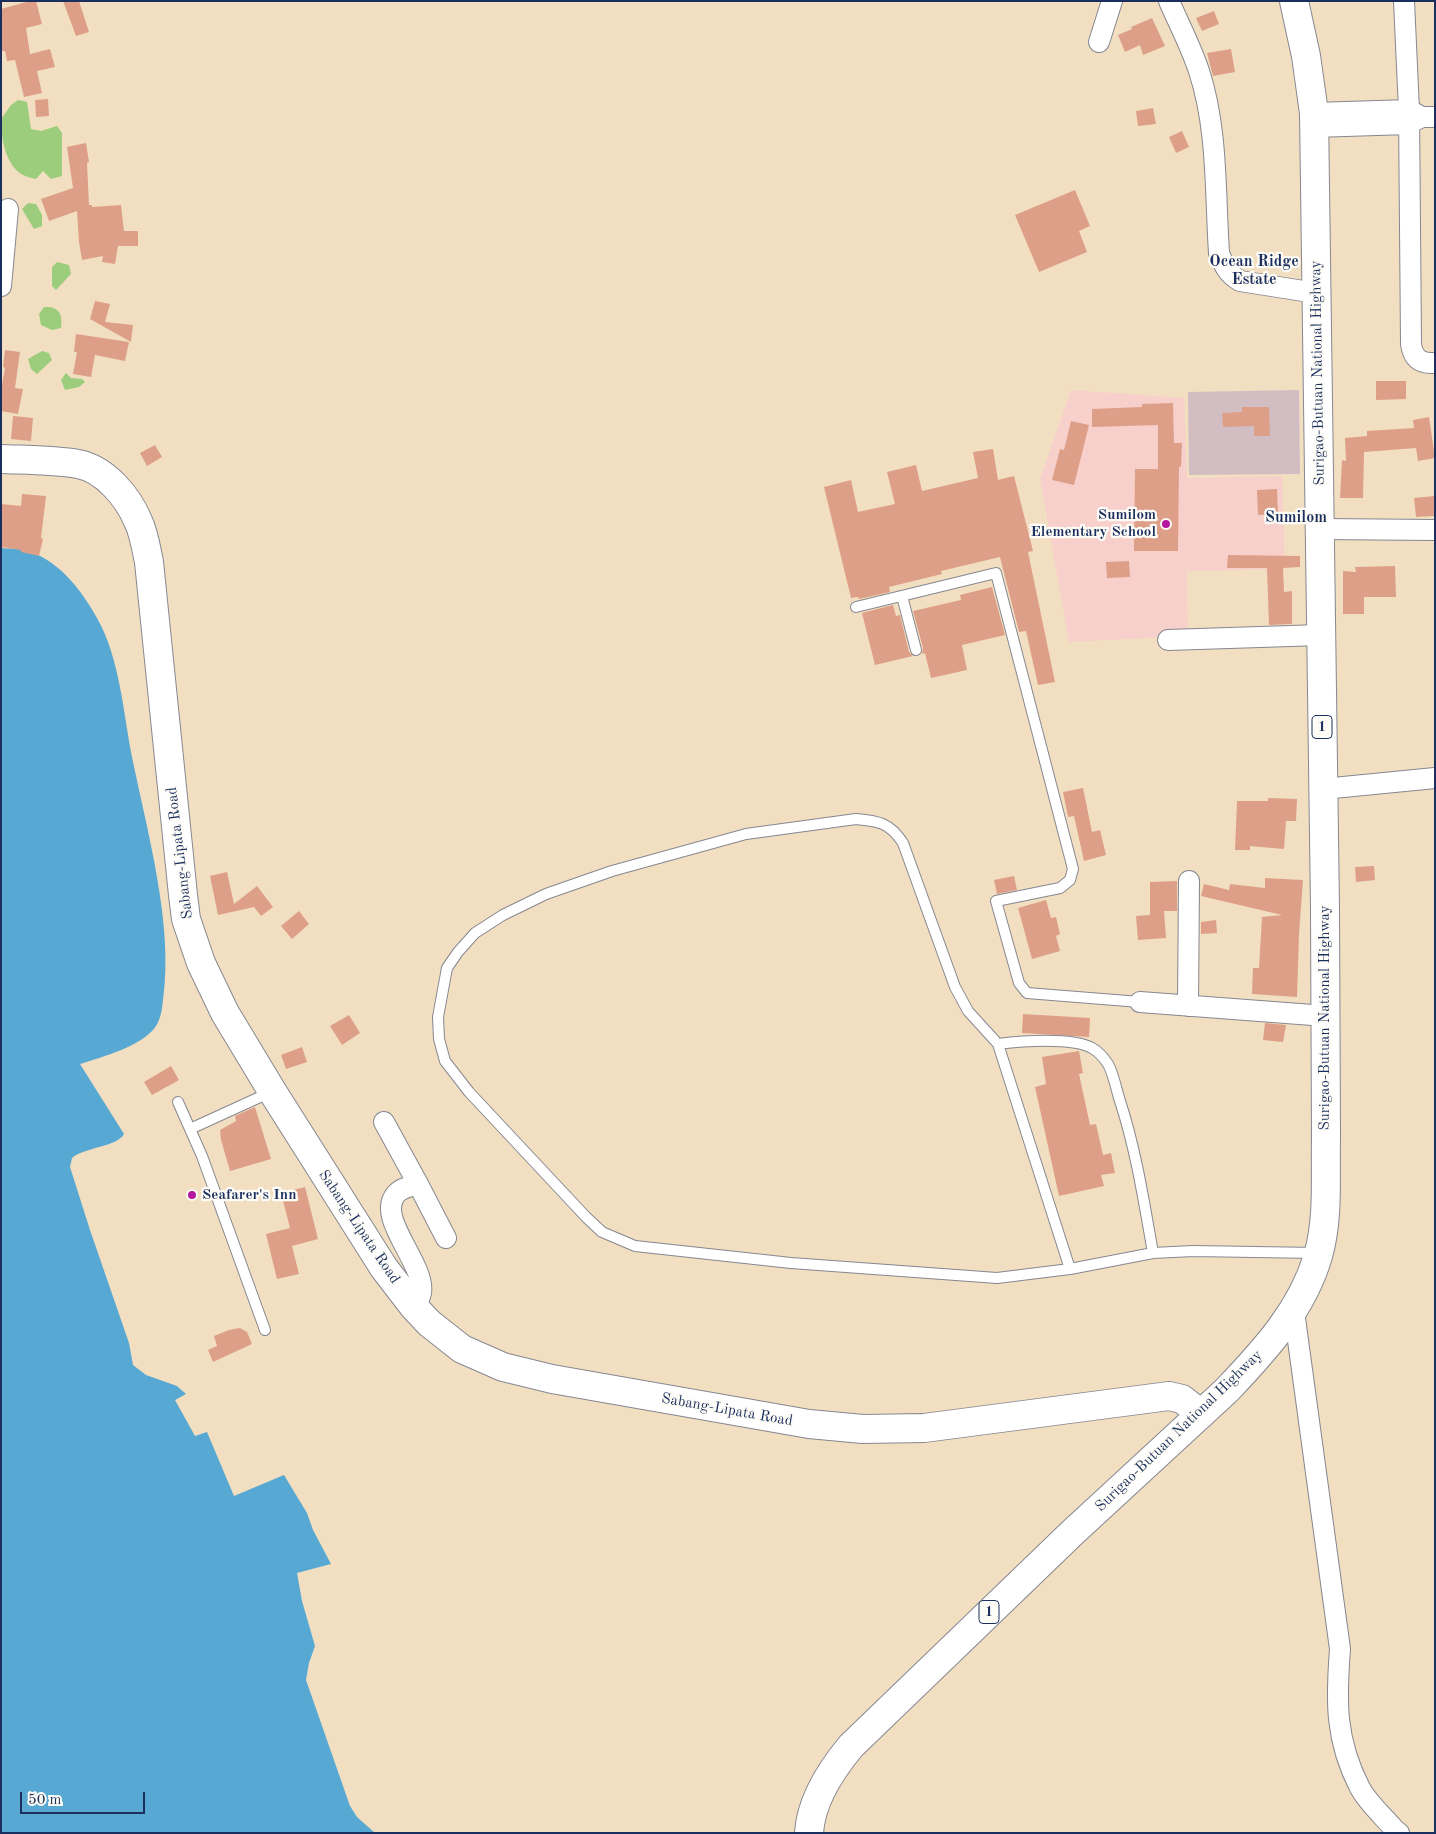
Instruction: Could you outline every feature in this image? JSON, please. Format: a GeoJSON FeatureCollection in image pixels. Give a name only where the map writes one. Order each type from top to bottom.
{"type":"FeatureCollection","features":[{"type":"Feature","properties":{"kind":"main road","name":"Surigao-Butuan National Highway"},"geometry":{"type":"LineString","coordinates":[[809,1833],[814,1806],[823,1787],[836,1764],[851,1746],[1072,1533],[1248,1368],[1273,1340],[1294,1311],[1319,1253],[1324,1213],[1326,1016],[1314,120],[1306,56],[1294,1]]}},
{"type":"Feature","properties":{"kind":"main road","name":"Sabang-Lipata Road"},"geometry":{"type":"LineString","coordinates":[[1,458],[80,464],[105,477],[131,506],[139,522],[149,562],[186,919],[201,963],[225,1013],[384,1268],[414,1307],[430,1323],[462,1349],[503,1367],[552,1379],[809,1424],[863,1429],[924,1428],[1169,1396],[1182,1399],[1201,1414]]}},
{"type":"Feature","properties":{"kind":"street"},"geometry":{"type":"LineString","coordinates":[[1098,42],[1112,1]]}},
{"type":"Feature","properties":{"kind":"street"},"geometry":{"type":"LineString","coordinates":[[1169,1],[1199,70],[1207,102],[1212,129],[1219,253],[1224,266],[1230,275],[1240,281],[1316,292]]}},
{"type":"Feature","properties":{"kind":"street"},"geometry":{"type":"LineString","coordinates":[[1404,1],[1419,117],[1411,344],[1412,353],[1418,361],[1427,364],[1435,363]]}},
{"type":"Feature","properties":{"kind":"street"},"geometry":{"type":"LineString","coordinates":[[1314,120],[1419,117]]}},
{"type":"Feature","properties":{"kind":"street"},"geometry":{"type":"LineString","coordinates":[[1,286],[8,209]]}},
{"type":"Feature","properties":{"kind":"street"},"geometry":{"type":"LineString","coordinates":[[1320,529],[1435,530]]}},
{"type":"Feature","properties":{"kind":"street"},"geometry":{"type":"LineString","coordinates":[[1168,640],[1321,635]]}},
{"type":"Feature","properties":{"kind":"street"},"geometry":{"type":"LineString","coordinates":[[1323,789],[1435,778]]}},
{"type":"Feature","properties":{"kind":"street"},"geometry":{"type":"LineString","coordinates":[[1188,1006],[1189,881]]}},
{"type":"Feature","properties":{"kind":"street"},"geometry":{"type":"LineString","coordinates":[[1140,1002],[1326,1016]]}},
{"type":"Feature","properties":{"kind":"street"},"geometry":{"type":"LineString","coordinates":[[384,1122],[446,1238]]}},
{"type":"Feature","properties":{"kind":"street"},"geometry":{"type":"LineString","coordinates":[[414,1307],[421,1293],[419,1272],[396,1228],[392,1213],[392,1202],[396,1194],[418,1184]]}},
{"type":"Feature","properties":{"kind":"street"},"geometry":{"type":"LineString","coordinates":[[1294,1311],[1340,1649],[1337,1704],[1338,1726],[1342,1747],[1361,1790],[1399,1833]]}},
{"type":"Feature","properties":{"kind":"lane"},"geometry":{"type":"LineString","coordinates":[[856,606],[996,573],[1073,870],[1070,880],[1060,888],[996,901],[1019,983],[1027,993],[1140,1002]]}},
{"type":"Feature","properties":{"kind":"lane"},"geometry":{"type":"LineString","coordinates":[[902,596],[916,650]]}},
{"type":"Feature","properties":{"kind":"lane"},"geometry":{"type":"LineString","coordinates":[[1070,1268],[998,1044],[968,1010],[955,987],[906,852],[895,831],[885,824],[873,820],[856,819],[746,834],[612,871],[546,894],[502,916],[475,933],[447,968],[438,1017],[439,1039],[444,1060],[469,1092],[586,1217],[602,1232],[617,1240],[635,1246],[791,1263],[997,1278],[1070,1268],[1153,1253],[1212,1251],[1319,1253]]}},
{"type":"Feature","properties":{"kind":"lane"},"geometry":{"type":"LineString","coordinates":[[998,1044],[1025,1041],[1082,1044],[1094,1049],[1104,1057],[1124,1114],[1142,1190],[1153,1253]]}},
{"type":"Feature","properties":{"kind":"lane"},"geometry":{"type":"LineString","coordinates":[[190,1129],[272,1091]]}},
{"type":"Feature","properties":{"kind":"lane"},"geometry":{"type":"LineString","coordinates":[[178,1102],[202,1156],[264,1330]]}},
{"type":"Feature","properties":{"kind":"shaded area","name":"Sumilom Elementary School"},"geometry":{"type":"Polygon","coordinates":[[[1071,390],[1184,398],[1187,478],[1282,476],[1285,569],[1187,571],[1188,636],[1069,642],[1040,479],[1071,390]]]}},
{"type":"Feature","properties":{"kind":"shaded area"},"geometry":{"type":"Polygon","coordinates":[[[1299,390],[1300,474],[1189,475],[1188,392],[1299,390]]]}},
{"type":"Feature","properties":{"kind":"green space"},"geometry":{"type":"Polygon","coordinates":[[[18,100],[27,102],[31,129],[41,131],[57,126],[62,133],[62,176],[51,179],[43,171],[34,179],[21,174],[11,163],[3,141],[1,119],[11,105],[18,100]]]}},
{"type":"Feature","properties":{"kind":"green space"},"geometry":{"type":"Polygon","coordinates":[[[28,203],[36,204],[42,215],[42,226],[34,229],[22,209],[28,203]]]}},
{"type":"Feature","properties":{"kind":"green space"},"geometry":{"type":"Polygon","coordinates":[[[57,262],[69,265],[71,274],[56,290],[52,286],[52,267],[57,262]]]}},
{"type":"Feature","properties":{"kind":"green space"},"geometry":{"type":"Polygon","coordinates":[[[44,307],[53,308],[59,312],[61,328],[52,330],[41,325],[39,314],[44,307]]]}},
{"type":"Feature","properties":{"kind":"green space"},"geometry":{"type":"Polygon","coordinates":[[[42,351],[49,353],[52,360],[37,374],[31,369],[28,359],[42,351]]]}},
{"type":"Feature","properties":{"kind":"green space"},"geometry":{"type":"Polygon","coordinates":[[[66,373],[71,378],[82,379],[85,382],[79,387],[65,390],[61,380],[66,373]]]}},
{"type":"Feature","properties":{"kind":"water"},"geometry":{"type":"Polygon","coordinates":[[[1,548],[21,549],[36,554],[57,567],[76,586],[105,634],[120,686],[162,910],[165,971],[162,1007],[158,1023],[150,1033],[132,1045],[80,1064],[124,1134],[115,1142],[78,1154],[72,1158],[70,1167],[129,1343],[133,1365],[146,1375],[177,1386],[186,1394],[175,1400],[195,1436],[207,1432],[234,1496],[284,1475],[307,1513],[313,1530],[331,1564],[297,1573],[302,1601],[315,1646],[306,1680],[350,1806],[357,1817],[375,1833],[1,1833],[1,548]]]}},
{"type":"Feature","properties":{"kind":"building"},"geometry":{"type":"Polygon","coordinates":[[[36,1],[42,24],[26,28],[30,54],[50,49],[55,67],[37,71],[42,93],[24,97],[15,60],[7,61],[5,51],[1,51],[1,9],[36,1]]]}},
{"type":"Feature","properties":{"kind":"building"},"geometry":{"type":"Polygon","coordinates":[[[63,1],[79,1],[89,32],[76,36],[63,1]]]}},
{"type":"Feature","properties":{"kind":"building"},"geometry":{"type":"Polygon","coordinates":[[[1214,11],[1219,24],[1202,31],[1196,18],[1214,11]]]}},
{"type":"Feature","properties":{"kind":"building"},"geometry":{"type":"Polygon","coordinates":[[[1152,18],[1165,46],[1143,55],[1140,45],[1125,52],[1118,35],[1152,18]]]}},
{"type":"Feature","properties":{"kind":"building"},"geometry":{"type":"Polygon","coordinates":[[[1231,49],[1235,72],[1213,76],[1207,53],[1231,49]]]}},
{"type":"Feature","properties":{"kind":"building"},"geometry":{"type":"Polygon","coordinates":[[[48,99],[49,116],[36,117],[35,100],[48,99]]]}},
{"type":"Feature","properties":{"kind":"building"},"geometry":{"type":"Polygon","coordinates":[[[1153,108],[1156,124],[1138,126],[1136,111],[1153,108]]]}},
{"type":"Feature","properties":{"kind":"building"},"geometry":{"type":"Polygon","coordinates":[[[1182,131],[1189,147],[1176,153],[1169,137],[1182,131]]]}},
{"type":"Feature","properties":{"kind":"building"},"geometry":{"type":"Polygon","coordinates":[[[86,143],[89,162],[87,163],[89,205],[92,205],[92,207],[121,205],[124,231],[138,231],[138,246],[118,246],[115,264],[102,262],[103,256],[82,260],[77,211],[49,221],[41,199],[73,188],[67,147],[86,143]]]}},
{"type":"Feature","properties":{"kind":"building"},"geometry":{"type":"Polygon","coordinates":[[[1075,190],[1090,226],[1079,231],[1087,252],[1039,272],[1015,215],[1075,190]]]}},
{"type":"Feature","properties":{"kind":"building"},"geometry":{"type":"Polygon","coordinates":[[[95,301],[110,304],[105,322],[133,325],[131,342],[90,319],[95,301]]]}},
{"type":"Feature","properties":{"kind":"building"},"geometry":{"type":"Polygon","coordinates":[[[76,334],[129,342],[125,361],[95,355],[91,377],[73,374],[77,352],[74,352],[76,334]]]}},
{"type":"Feature","properties":{"kind":"building"},"geometry":{"type":"Polygon","coordinates":[[[5,350],[20,352],[15,388],[23,389],[18,414],[1,411],[5,350]]]}},
{"type":"Feature","properties":{"kind":"building"},"geometry":{"type":"Polygon","coordinates":[[[1376,381],[1406,381],[1406,399],[1376,400],[1376,381]]]}},
{"type":"Feature","properties":{"kind":"building"},"geometry":{"type":"Polygon","coordinates":[[[1173,403],[1174,443],[1182,443],[1181,467],[1179,467],[1178,551],[1134,551],[1135,469],[1158,469],[1158,425],[1092,427],[1092,409],[1142,407],[1142,404],[1173,403]]]}},
{"type":"Feature","properties":{"kind":"building"},"geometry":{"type":"Polygon","coordinates":[[[1242,407],[1269,407],[1270,436],[1254,436],[1254,426],[1223,427],[1222,413],[1242,412],[1242,407]]]}},
{"type":"Feature","properties":{"kind":"building"},"geometry":{"type":"Polygon","coordinates":[[[13,416],[33,418],[31,441],[11,439],[13,416]]]}},
{"type":"Feature","properties":{"kind":"building"},"geometry":{"type":"Polygon","coordinates":[[[1429,417],[1435,458],[1418,461],[1416,448],[1364,452],[1363,498],[1340,498],[1342,460],[1346,461],[1345,438],[1367,436],[1367,431],[1414,428],[1413,420],[1429,417]]]}},
{"type":"Feature","properties":{"kind":"building"},"geometry":{"type":"Polygon","coordinates":[[[1071,421],[1089,425],[1074,485],[1052,480],[1060,449],[1064,450],[1071,421]]]}},
{"type":"Feature","properties":{"kind":"building"},"geometry":{"type":"Polygon","coordinates":[[[155,445],[162,457],[147,466],[140,453],[155,445]]]}},
{"type":"Feature","properties":{"kind":"building"},"geometry":{"type":"Polygon","coordinates":[[[993,449],[998,480],[1014,476],[1033,551],[1028,552],[1055,682],[1038,685],[1026,631],[1019,632],[1000,557],[941,571],[942,574],[889,587],[890,592],[859,599],[858,597],[851,598],[824,487],[851,480],[858,512],[895,504],[887,472],[916,465],[922,491],[978,478],[973,452],[993,449]]]}},
{"type":"Feature","properties":{"kind":"building"},"geometry":{"type":"Polygon","coordinates":[[[1277,489],[1278,514],[1258,515],[1257,490],[1277,489]]]}},
{"type":"Feature","properties":{"kind":"building"},"geometry":{"type":"Polygon","coordinates":[[[22,494],[46,496],[41,538],[43,539],[39,556],[21,552],[21,550],[1,547],[1,504],[21,506],[22,494]]]}},
{"type":"Feature","properties":{"kind":"building"},"geometry":{"type":"Polygon","coordinates":[[[1435,496],[1435,516],[1416,517],[1414,498],[1435,496]]]}},
{"type":"Feature","properties":{"kind":"building"},"geometry":{"type":"Polygon","coordinates":[[[1228,555],[1300,556],[1300,567],[1283,568],[1284,592],[1292,591],[1292,624],[1269,625],[1267,568],[1227,568],[1228,555]]]}},
{"type":"Feature","properties":{"kind":"building"},"geometry":{"type":"Polygon","coordinates":[[[1129,561],[1130,577],[1107,578],[1106,562],[1129,561]]]}},
{"type":"Feature","properties":{"kind":"building"},"geometry":{"type":"Polygon","coordinates":[[[1395,566],[1396,597],[1364,597],[1364,614],[1343,614],[1343,571],[1356,572],[1355,567],[1395,566]]]}},
{"type":"Feature","properties":{"kind":"building"},"geometry":{"type":"Polygon","coordinates":[[[992,587],[1005,635],[962,645],[967,670],[931,678],[925,653],[922,654],[923,648],[913,611],[961,600],[960,595],[992,587]]]}},
{"type":"Feature","properties":{"kind":"building"},"geometry":{"type":"Polygon","coordinates":[[[893,605],[896,616],[900,615],[909,652],[913,656],[875,665],[862,613],[893,605]]]}},
{"type":"Feature","properties":{"kind":"building"},"geometry":{"type":"Polygon","coordinates":[[[1083,788],[1092,832],[1100,830],[1106,855],[1084,861],[1074,816],[1068,817],[1063,792],[1083,788]]]}},
{"type":"Feature","properties":{"kind":"building"},"geometry":{"type":"Polygon","coordinates":[[[1268,798],[1297,799],[1296,821],[1286,821],[1284,849],[1250,846],[1250,850],[1235,850],[1237,801],[1268,801],[1268,798]]]}},
{"type":"Feature","properties":{"kind":"building"},"geometry":{"type":"Polygon","coordinates":[[[1374,866],[1375,880],[1356,882],[1355,867],[1374,866]]]}},
{"type":"Feature","properties":{"kind":"building"},"geometry":{"type":"Polygon","coordinates":[[[227,872],[234,904],[257,886],[273,907],[261,916],[254,907],[218,915],[210,876],[227,872]]]}},
{"type":"Feature","properties":{"kind":"building"},"geometry":{"type":"Polygon","coordinates":[[[1014,876],[1017,890],[997,894],[994,880],[1014,876]]]}},
{"type":"Feature","properties":{"kind":"building"},"geometry":{"type":"Polygon","coordinates":[[[1265,878],[1303,880],[1297,997],[1252,994],[1253,968],[1259,968],[1262,917],[1282,915],[1201,896],[1204,884],[1229,890],[1230,884],[1265,888],[1265,878]]]}},
{"type":"Feature","properties":{"kind":"building"},"geometry":{"type":"Polygon","coordinates":[[[1177,881],[1177,911],[1164,911],[1166,938],[1138,940],[1136,916],[1150,915],[1150,882],[1177,881]]]}},
{"type":"Feature","properties":{"kind":"building"},"geometry":{"type":"Polygon","coordinates":[[[1046,900],[1051,918],[1056,917],[1060,934],[1056,936],[1060,951],[1032,959],[1018,908],[1046,900]]]}},
{"type":"Feature","properties":{"kind":"building"},"geometry":{"type":"Polygon","coordinates":[[[299,911],[309,924],[292,939],[281,926],[299,911]]]}},
{"type":"Feature","properties":{"kind":"building"},"geometry":{"type":"Polygon","coordinates":[[[1216,920],[1217,933],[1201,934],[1201,922],[1216,920]]]}},
{"type":"Feature","properties":{"kind":"building"},"geometry":{"type":"Polygon","coordinates":[[[1023,1014],[1090,1018],[1089,1037],[1022,1033],[1023,1014]]]}},
{"type":"Feature","properties":{"kind":"building"},"geometry":{"type":"Polygon","coordinates":[[[349,1015],[360,1033],[342,1045],[330,1026],[349,1015]]]}},
{"type":"Feature","properties":{"kind":"building"},"geometry":{"type":"Polygon","coordinates":[[[1265,1023],[1286,1025],[1283,1042],[1263,1040],[1265,1023]]]}},
{"type":"Feature","properties":{"kind":"building"},"geometry":{"type":"Polygon","coordinates":[[[302,1047],[307,1062],[286,1069],[281,1055],[302,1047]]]}},
{"type":"Feature","properties":{"kind":"building"},"geometry":{"type":"Polygon","coordinates":[[[1079,1051],[1083,1073],[1079,1074],[1090,1125],[1096,1124],[1103,1155],[1111,1153],[1115,1173],[1101,1175],[1104,1186],[1059,1196],[1035,1087],[1046,1084],[1042,1057],[1079,1051]]]}},
{"type":"Feature","properties":{"kind":"building"},"geometry":{"type":"Polygon","coordinates":[[[171,1066],[179,1080],[152,1095],[144,1082],[171,1066]]]}},
{"type":"Feature","properties":{"kind":"building"},"geometry":{"type":"Polygon","coordinates":[[[255,1107],[271,1159],[230,1171],[220,1130],[236,1121],[235,1116],[255,1107]]]}},
{"type":"Feature","properties":{"kind":"building"},"geometry":{"type":"Polygon","coordinates":[[[305,1187],[318,1239],[292,1246],[299,1274],[277,1279],[266,1234],[290,1228],[281,1193],[305,1187]]]}},
{"type":"Feature","properties":{"kind":"building"},"geometry":{"type":"Polygon","coordinates":[[[240,1328],[247,1332],[252,1344],[213,1362],[208,1350],[217,1346],[214,1336],[240,1328]]]}},
{"type":"Feature","properties":{"kind":"place","name":"Sumilom Elementary School"},"geometry":{"type":"Point","coordinates":[1166,524]}},
{"type":"Feature","properties":{"kind":"place","name":"Seafarer's Inn"},"geometry":{"type":"Point","coordinates":[192,1195]}},
{"type":"Feature","properties":{"kind":"district","name":"Ocean Ridge Estate"},"geometry":{"type":"Point","coordinates":[1254,271]}},
{"type":"Feature","properties":{"kind":"district","name":"Sumilom"},"geometry":{"type":"Point","coordinates":[1296,518]}}]}
